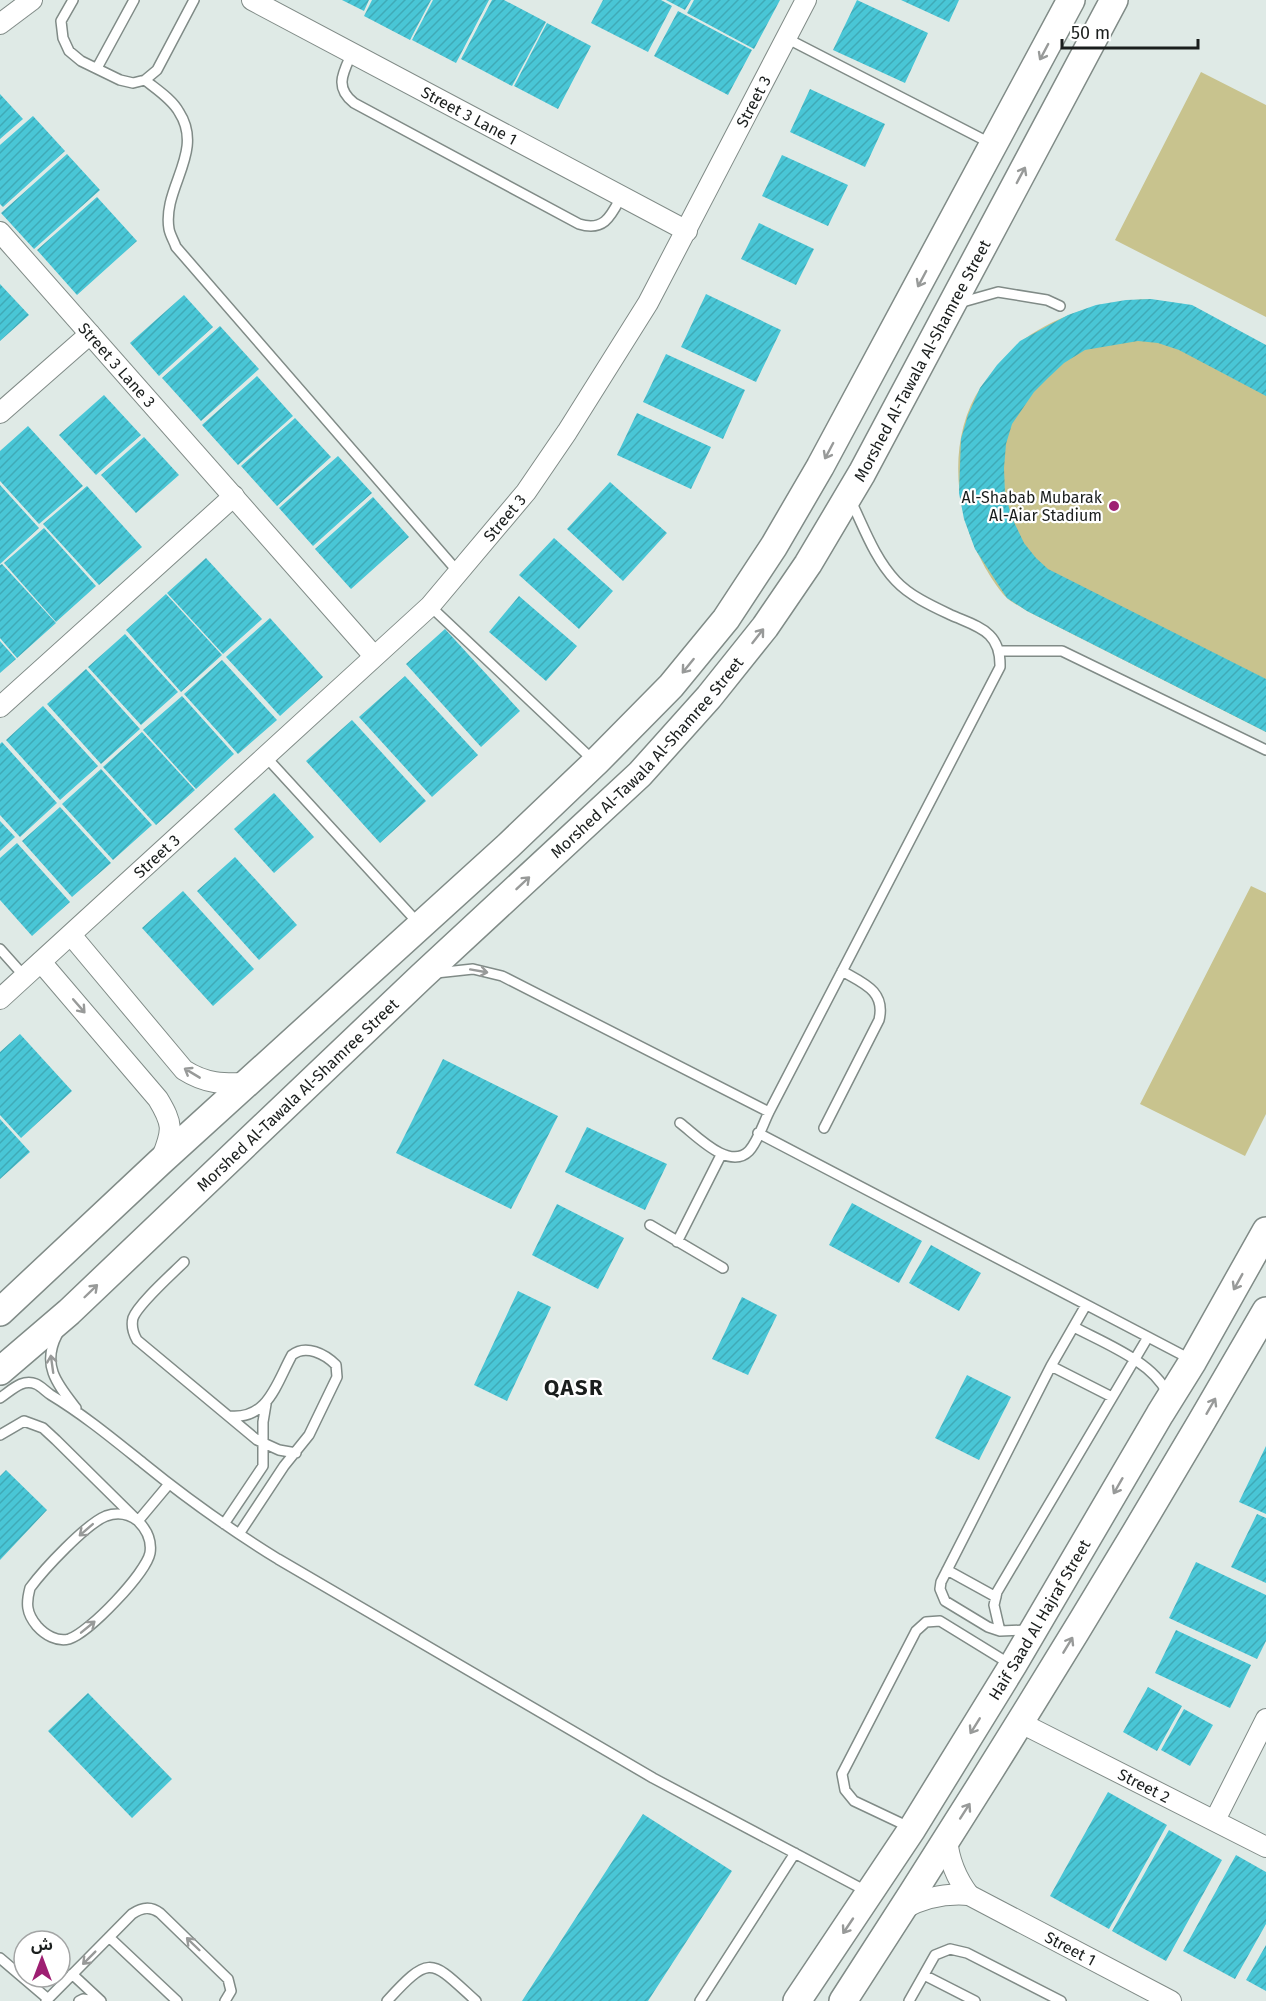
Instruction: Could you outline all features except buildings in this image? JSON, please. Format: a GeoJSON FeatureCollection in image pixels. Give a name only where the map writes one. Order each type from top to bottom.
{"type":"FeatureCollection","features":[{"type":"Feature","properties":{"kind":"main road","name":"Morshed Al-Tawala Al-Shamree Street"},"geometry":{"type":"LineString","coordinates":[[0,1312],[160,1162],[421,926],[596,762],[671,686],[726,619],[774,546],[820,467],[1071,0]]}},
{"type":"Feature","properties":{"kind":"main road","name":"Morshed Al-Tawala Al-Shamree Street"},"geometry":{"type":"LineString","coordinates":[[0,1371],[69,1312],[422,976],[640,774],[709,697],[771,618],[808,564],[848,496],[1114,0]]}},
{"type":"Feature","properties":{"kind":"main road"},"geometry":{"type":"LineString","coordinates":[[994,146],[1001,154],[1002,163],[985,205],[989,213],[999,217]]}},
{"type":"Feature","properties":{"kind":"main road"},"geometry":{"type":"LineString","coordinates":[[941,244],[944,240],[953,239],[961,245],[962,250],[942,298],[948,311]]}},
{"type":"Feature","properties":{"kind":"main road"},"geometry":{"type":"LineString","coordinates":[[422,976],[439,950],[481,913],[483,905],[480,892],[468,882]]}},
{"type":"Feature","properties":{"kind":"main road","name":"Haif Saad Al Hajraf Street"},"geometry":{"type":"LineString","coordinates":[[797,2001],[912,1828],[1034,1630],[1193,1361],[1266,1231]]}},
{"type":"Feature","properties":{"kind":"main road"},"geometry":{"type":"LineString","coordinates":[[843,2001],[1021,1723],[1171,1476],[1266,1311]]}},
{"type":"Feature","properties":{"kind":"main road"},"geometry":{"type":"LineString","coordinates":[[1165,1406],[1162,1423],[1175,1436],[1193,1437]]}},
{"type":"Feature","properties":{"kind":"main road"},"geometry":{"type":"LineString","coordinates":[[1134,1458],[1150,1454],[1157,1457],[1169,1468],[1171,1476]]}},
{"type":"Feature","properties":{"kind":"street"},"geometry":{"type":"LineString","coordinates":[[0,24],[32,0]]}},
{"type":"Feature","properties":{"kind":"street","name":"Street 3 Lane 1"},"geometry":{"type":"LineString","coordinates":[[252,0],[687,231]]}},
{"type":"Feature","properties":{"kind":"street","name":"Street 3"},"geometry":{"type":"LineString","coordinates":[[0,999],[430,606],[526,492],[567,432],[648,303],[806,0]]}},
{"type":"Feature","properties":{"kind":"street","name":"Street 3 Lane 3"},"geometry":{"type":"LineString","coordinates":[[0,232],[375,656]]}},
{"type":"Feature","properties":{"kind":"street"},"geometry":{"type":"LineString","coordinates":[[0,413],[90,334]]}},
{"type":"Feature","properties":{"kind":"street"},"geometry":{"type":"LineString","coordinates":[[0,707],[234,496]]}},
{"type":"Feature","properties":{"kind":"street"},"geometry":{"type":"LineString","coordinates":[[71,935],[184,1070],[195,1077],[218,1084],[248,1083]]}},
{"type":"Feature","properties":{"kind":"street"},"geometry":{"type":"LineString","coordinates":[[41,962],[158,1099],[168,1116],[171,1136],[160,1162]]}},
{"type":"Feature","properties":{"kind":"street"},"geometry":{"type":"LineString","coordinates":[[1215,1820],[1266,1719]]}},
{"type":"Feature","properties":{"kind":"street","name":"Street 2"},"geometry":{"type":"LineString","coordinates":[[1021,1723],[1266,1847]]}},
{"type":"Feature","properties":{"kind":"street"},"geometry":{"type":"LineString","coordinates":[[947,1839],[955,1875],[969,1895]]}},
{"type":"Feature","properties":{"kind":"street","name":"Street 1"},"geometry":{"type":"LineString","coordinates":[[903,1909],[933,1896],[969,1895],[1149,1996],[1171,2001]]}},
{"type":"Feature","properties":{"kind":"lane"},"geometry":{"type":"LineString","coordinates":[[73,0],[61,21],[63,38],[69,51],[81,60],[120,80],[133,83],[145,80],[157,70],[194,0]]}},
{"type":"Feature","properties":{"kind":"lane"},"geometry":{"type":"LineString","coordinates":[[97,68],[134,0]]}},
{"type":"Feature","properties":{"kind":"lane"},"geometry":{"type":"LineString","coordinates":[[786,38],[994,146]]}},
{"type":"Feature","properties":{"kind":"lane"},"geometry":{"type":"LineString","coordinates":[[352,53],[341,80],[347,97],[354,103],[579,224],[588,227],[605,222],[621,196]]}},
{"type":"Feature","properties":{"kind":"lane"},"geometry":{"type":"LineString","coordinates":[[145,80],[178,110],[187,129],[189,144],[169,214],[169,230],[176,247],[459,573]]}},
{"type":"Feature","properties":{"kind":"lane"},"geometry":{"type":"LineString","coordinates":[[948,311],[999,292],[1047,300],[1060,306]]}},
{"type":"Feature","properties":{"kind":"lane"},"geometry":{"type":"LineString","coordinates":[[680,1123],[721,1155],[741,1156],[750,1150],[1000,667],[999,651],[990,634],[914,596],[896,582],[880,561],[848,496]]}},
{"type":"Feature","properties":{"kind":"lane"},"geometry":{"type":"LineString","coordinates":[[430,606],[596,762]]}},
{"type":"Feature","properties":{"kind":"lane"},"geometry":{"type":"LineString","coordinates":[[999,651],[1062,651],[1266,750]]}},
{"type":"Feature","properties":{"kind":"lane"},"geometry":{"type":"LineString","coordinates":[[266,757],[421,926]]}},
{"type":"Feature","properties":{"kind":"lane"},"geometry":{"type":"LineString","coordinates":[[0,949],[25,977]]}},
{"type":"Feature","properties":{"kind":"lane"},"geometry":{"type":"LineString","coordinates":[[422,976],[473,969],[502,976],[651,1051],[706,1082],[769,1112]]}},
{"type":"Feature","properties":{"kind":"lane"},"geometry":{"type":"LineString","coordinates":[[824,1128],[879,1020],[880,1013],[875,992],[842,971]]}},
{"type":"Feature","properties":{"kind":"lane"},"geometry":{"type":"LineString","coordinates":[[758,1133],[1193,1361]]}},
{"type":"Feature","properties":{"kind":"lane"},"geometry":{"type":"LineString","coordinates":[[678,1242],[721,1155]]}},
{"type":"Feature","properties":{"kind":"lane"},"geometry":{"type":"LineString","coordinates":[[650,1225],[723,1268]]}},
{"type":"Feature","properties":{"kind":"lane"},"geometry":{"type":"LineString","coordinates":[[184,1262],[137,1310],[132,1322],[134,1335],[137,1340],[264,1443],[279,1450],[296,1452]]}},
{"type":"Feature","properties":{"kind":"lane"},"geometry":{"type":"LineString","coordinates":[[1034,1630],[1000,1631],[988,1627],[945,1601],[940,1589],[941,1582],[1051,1366],[1086,1305]]}},
{"type":"Feature","properties":{"kind":"lane"},"geometry":{"type":"LineString","coordinates":[[69,1312],[51,1345],[50,1359],[55,1380],[80,1412]]}},
{"type":"Feature","properties":{"kind":"lane"},"geometry":{"type":"LineString","coordinates":[[1074,1327],[1150,1369],[1157,1377],[1165,1406]]}},
{"type":"Feature","properties":{"kind":"lane"},"geometry":{"type":"LineString","coordinates":[[1000,1631],[995,1614],[996,1597],[1148,1337]]}},
{"type":"Feature","properties":{"kind":"lane"},"geometry":{"type":"LineString","coordinates":[[229,1416],[247,1417],[255,1414],[267,1401],[292,1355],[297,1351],[308,1349],[314,1351],[336,1365],[337,1377],[309,1435],[284,1466],[239,1534]]}},
{"type":"Feature","properties":{"kind":"lane"},"geometry":{"type":"LineString","coordinates":[[1051,1366],[1112,1397]]}},
{"type":"Feature","properties":{"kind":"lane"},"geometry":{"type":"LineString","coordinates":[[0,1398],[17,1385],[37,1384],[80,1412],[169,1484],[224,1524],[278,1559],[653,1778],[870,1893]]}},
{"type":"Feature","properties":{"kind":"lane"},"geometry":{"type":"LineString","coordinates":[[224,1524],[260,1473],[264,1459],[263,1422],[267,1401]]}},
{"type":"Feature","properties":{"kind":"lane"},"geometry":{"type":"LineString","coordinates":[[0,1434],[24,1421],[43,1428],[145,1527],[151,1545],[149,1557],[135,1580],[90,1628],[75,1637],[60,1639],[45,1633],[28,1611],[27,1600],[30,1588],[37,1579],[84,1531],[97,1521],[107,1516],[120,1514],[131,1516],[138,1521]]}},
{"type":"Feature","properties":{"kind":"lane"},"geometry":{"type":"LineString","coordinates":[[138,1521],[169,1484]]}},
{"type":"Feature","properties":{"kind":"lane"},"geometry":{"type":"LineString","coordinates":[[947,1570],[996,1597]]}},
{"type":"Feature","properties":{"kind":"lane"},"geometry":{"type":"LineString","coordinates":[[912,1828],[854,1801],[845,1790],[842,1774],[916,1630],[926,1622],[940,1621],[1012,1665]]}},
{"type":"Feature","properties":{"kind":"lane"},"geometry":{"type":"LineString","coordinates":[[700,2001],[795,1853]]}},
{"type":"Feature","properties":{"kind":"lane"},"geometry":{"type":"LineString","coordinates":[[101,2001],[72,1974],[141,1908],[155,1909],[228,1979],[231,1991],[225,2001]]}},
{"type":"Feature","properties":{"kind":"lane"},"geometry":{"type":"LineString","coordinates":[[109,1937],[177,2001]]}},
{"type":"Feature","properties":{"kind":"lane"},"geometry":{"type":"LineString","coordinates":[[909,2001],[935,1955],[943,1951],[959,1950],[1062,2001]]}},
{"type":"Feature","properties":{"kind":"lane"},"geometry":{"type":"LineString","coordinates":[[0,1958],[47,2000],[58,1989]]}},
{"type":"Feature","properties":{"kind":"lane"},"geometry":{"type":"LineString","coordinates":[[387,2001],[412,1974],[426,1967],[433,1967],[448,1976],[477,2001]]}},
{"type":"Feature","properties":{"kind":"lane"},"geometry":{"type":"LineString","coordinates":[[924,1975],[975,2001]]}},
{"type":"Feature","properties":{"kind":"lane"},"geometry":{"type":"LineString","coordinates":[[79,2001],[83,1999],[96,2001]]}},
{"type":"Feature","properties":{"kind":"shaded area"},"geometry":{"type":"Polygon","coordinates":[[[1201,72],[1266,105],[1266,317],[1115,240],[1201,72]]]}},
{"type":"Feature","properties":{"kind":"shaded area","name":"Al-Shabab Mubarak Al-Aiar Stadium"},"geometry":{"type":"Polygon","coordinates":[[[1151,299],[1266,345],[1266,732],[1027,611],[1010,600],[996,585],[980,558],[964,515],[958,477],[961,439],[972,403],[987,379],[1023,340],[1053,322],[1100,305],[1151,299]]]}},
{"type":"Feature","properties":{"kind":"shaded area"},"geometry":{"type":"Polygon","coordinates":[[[1251,886],[1266,893],[1266,1114],[1245,1156],[1140,1104],[1251,886]]]}},
{"type":"Feature","properties":{"kind":"place","name":"Al-Shabab Mubarak Al-Aiar Stadium"},"geometry":{"type":"Point","coordinates":[1114,506]}},
{"type":"Feature","properties":{"kind":"district","name":"QASR"},"geometry":{"type":"Point","coordinates":[574,1387]}}]}
